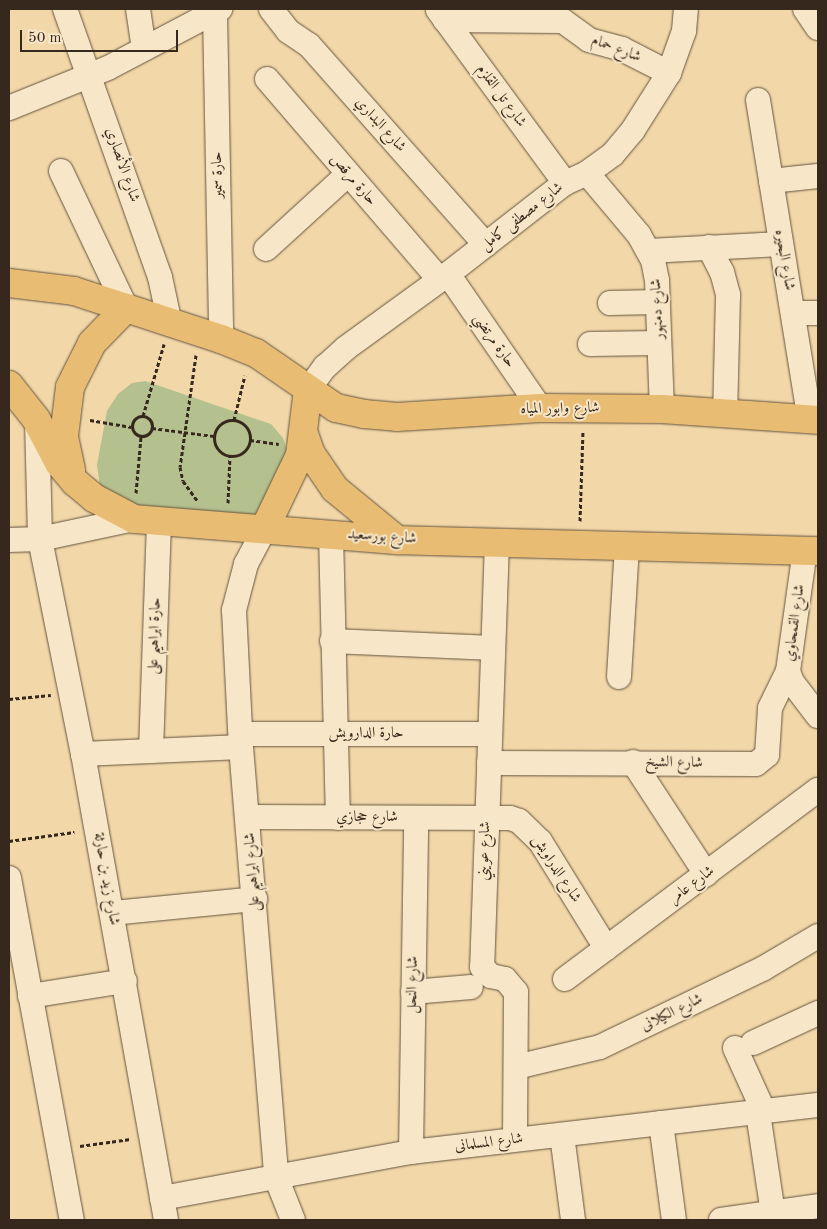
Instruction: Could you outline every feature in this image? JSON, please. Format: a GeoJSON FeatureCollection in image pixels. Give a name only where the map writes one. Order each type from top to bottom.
{"type":"FeatureCollection","features":[{"type":"Feature","properties":{"kind":"main road"},"geometry":{"type":"LineString","coordinates":[[10,279],[74,291],[251,351],[308,390],[304,434],[291,479],[265,528]]}},
{"type":"Feature","properties":{"kind":"main road"},"geometry":{"type":"LineString","coordinates":[[75,482],[67,460],[65,417],[70,387],[79,364],[92,343],[126,308]]}},
{"type":"Feature","properties":{"kind":"main road","name":"شارع بورسعيد"},"geometry":{"type":"LineString","coordinates":[[9,385],[36,419],[50,449],[75,482],[94,498],[147,521],[265,528],[398,540],[812,550]]}},
{"type":"Feature","properties":{"kind":"main road","name":"شارع وابور المياه"},"geometry":{"type":"LineString","coordinates":[[308,390],[336,408],[364,414],[397,417],[540,408],[584,408],[662,409],[814,420]]}},
{"type":"Feature","properties":{"kind":"main road"},"geometry":{"type":"LineString","coordinates":[[304,434],[318,466],[335,489],[398,540]]}},
{"type":"Feature","properties":{"kind":"street","name":"شارع الأنصاري"},"geometry":{"type":"LineString","coordinates":[[65,9],[91,76],[160,277],[170,324]]}},
{"type":"Feature","properties":{"kind":"street"},"geometry":{"type":"LineString","coordinates":[[138,9],[144,50]]}},
{"type":"Feature","properties":{"kind":"street","name":"شارع البداري"},"geometry":{"type":"LineString","coordinates":[[271,9],[288,31],[309,46],[486,245]]}},
{"type":"Feature","properties":{"kind":"street","name":"شارع مصطفى كامل"},"geometry":{"type":"LineString","coordinates":[[308,390],[336,357],[444,277],[565,183],[587,172],[627,138],[669,73],[680,45],[686,9]]}},
{"type":"Feature","properties":{"kind":"street"},"geometry":{"type":"LineString","coordinates":[[805,9],[818,28]]}},
{"type":"Feature","properties":{"kind":"street"},"geometry":{"type":"LineString","coordinates":[[9,108],[91,76],[144,50],[217,10]]}},
{"type":"Feature","properties":{"kind":"street","name":"حارة سمير"},"geometry":{"type":"LineString","coordinates":[[210,336],[217,10]]}},
{"type":"Feature","properties":{"kind":"street","name":"شارع حمام"},"geometry":{"type":"LineString","coordinates":[[441,14],[556,19],[573,17],[589,40],[622,49],[669,73]]}},
{"type":"Feature","properties":{"kind":"street","name":"شارع تل القلزم"},"geometry":{"type":"LineString","coordinates":[[441,14],[565,183]]}},
{"type":"Feature","properties":{"kind":"street","name":"حارة مرقص"},"geometry":{"type":"LineString","coordinates":[[267,79],[348,174],[444,277]]}},
{"type":"Feature","properties":{"kind":"street","name":"شارع البحيره"},"geometry":{"type":"LineString","coordinates":[[758,100],[793,313],[814,420]]}},
{"type":"Feature","properties":{"kind":"street"},"geometry":{"type":"LineString","coordinates":[[61,171],[126,308]]}},
{"type":"Feature","properties":{"kind":"street","name":"شارع دمنهور"},"geometry":{"type":"LineString","coordinates":[[587,172],[649,251],[655,270],[658,302],[662,409]]}},
{"type":"Feature","properties":{"kind":"street"},"geometry":{"type":"LineString","coordinates":[[266,249],[348,174]]}},
{"type":"Feature","properties":{"kind":"street"},"geometry":{"type":"LineString","coordinates":[[770,181],[818,176]]}},
{"type":"Feature","properties":{"kind":"street"},"geometry":{"type":"LineString","coordinates":[[649,251],[781,244]]}},
{"type":"Feature","properties":{"kind":"street"},"geometry":{"type":"LineString","coordinates":[[709,248],[722,272],[728,295],[725,414]]}},
{"type":"Feature","properties":{"kind":"street","name":"حارة مرتضي"},"geometry":{"type":"LineString","coordinates":[[444,277],[540,408]]}},
{"type":"Feature","properties":{"kind":"street"},"geometry":{"type":"LineString","coordinates":[[610,303],[658,302]]}},
{"type":"Feature","properties":{"kind":"street"},"geometry":{"type":"LineString","coordinates":[[793,313],[818,313]]}},
{"type":"Feature","properties":{"kind":"street"},"geometry":{"type":"LineString","coordinates":[[590,344],[659,343]]}},
{"type":"Feature","properties":{"kind":"street","name":"شارع زيد بن حارثة"},"geometry":{"type":"LineString","coordinates":[[36,419],[40,539],[113,913],[164,1209]]}},
{"type":"Feature","properties":{"kind":"street"},"geometry":{"type":"LineString","coordinates":[[9,540],[40,539],[147,521]]}},
{"type":"Feature","properties":{"kind":"street","name":"حارة ابراهيم على"},"geometry":{"type":"LineString","coordinates":[[147,521],[151,751]]}},
{"type":"Feature","properties":{"kind":"street","name":"شارع ابراهيم على"},"geometry":{"type":"LineString","coordinates":[[265,528],[246,564],[234,610],[241,740],[276,1177],[293,1220]]}},
{"type":"Feature","properties":{"kind":"street"},"geometry":{"type":"LineString","coordinates":[[331,534],[332,641],[338,818]]}},
{"type":"Feature","properties":{"kind":"street","name":"شارع عويني"},"geometry":{"type":"LineString","coordinates":[[497,542],[482,967],[487,974],[510,982],[516,992],[515,1139]]}},
{"type":"Feature","properties":{"kind":"street"},"geometry":{"type":"LineString","coordinates":[[619,677],[626,546]]}},
{"type":"Feature","properties":{"kind":"street","name":"شارع القمحاوي"},"geometry":{"type":"LineString","coordinates":[[812,550],[788,671],[792,682],[818,716]]}},
{"type":"Feature","properties":{"kind":"street"},"geometry":{"type":"LineString","coordinates":[[332,641],[493,648]]}},
{"type":"Feature","properties":{"kind":"street","name":"شارع الشيخ"},"geometry":{"type":"LineString","coordinates":[[489,763],[633,762],[756,764],[767,755],[770,708],[788,671]]}},
{"type":"Feature","properties":{"kind":"street","name":"حارة الدارويش"},"geometry":{"type":"LineString","coordinates":[[83,754],[151,751],[241,740],[335,734],[490,734]]}},
{"type":"Feature","properties":{"kind":"street"},"geometry":{"type":"LineString","coordinates":[[633,762],[706,874]]}},
{"type":"Feature","properties":{"kind":"street","name":"شارع عامر"},"geometry":{"type":"LineString","coordinates":[[565,978],[818,790]]}},
{"type":"Feature","properties":{"kind":"street","name":"شارع حجازي"},"geometry":{"type":"LineString","coordinates":[[248,817],[486,819]]}},
{"type":"Feature","properties":{"kind":"street","name":"شارع الدراويش"},"geometry":{"type":"LineString","coordinates":[[486,819],[510,818],[529,828],[606,948]]}},
{"type":"Feature","properties":{"kind":"street","name":"شارع النحل"},"geometry":{"type":"LineString","coordinates":[[412,1152],[416,819]]}},
{"type":"Feature","properties":{"kind":"street"},"geometry":{"type":"LineString","coordinates":[[9,878],[72,1220]]}},
{"type":"Feature","properties":{"kind":"street"},"geometry":{"type":"LineString","coordinates":[[113,913],[255,898]]}},
{"type":"Feature","properties":{"kind":"street","name":"شارع الكيلانى"},"geometry":{"type":"LineString","coordinates":[[516,1067],[600,1047],[764,968],[818,939]]}},
{"type":"Feature","properties":{"kind":"street"},"geometry":{"type":"LineString","coordinates":[[30,996],[125,981]]}},
{"type":"Feature","properties":{"kind":"street"},"geometry":{"type":"LineString","coordinates":[[413,992],[471,987]]}},
{"type":"Feature","properties":{"kind":"street"},"geometry":{"type":"LineString","coordinates":[[774,1217],[761,1112],[744,1045],[818,1014]]}},
{"type":"Feature","properties":{"kind":"street","name":"شارع المسلمانى"},"geometry":{"type":"LineString","coordinates":[[164,1209],[276,1177],[412,1152],[818,1104]]}},
{"type":"Feature","properties":{"kind":"street"},"geometry":{"type":"LineString","coordinates":[[661,1123],[674,1220]]}},
{"type":"Feature","properties":{"kind":"street"},"geometry":{"type":"LineString","coordinates":[[562,1135],[573,1220]]}},
{"type":"Feature","properties":{"kind":"street"},"geometry":{"type":"LineString","coordinates":[[721,1220],[774,1217],[818,1206]]}},
{"type":"Feature","properties":{"kind":"path"},"geometry":{"type":"LineString","coordinates":[[143,416],[170,324]]}},
{"type":"Feature","properties":{"kind":"path"},"geometry":{"type":"LineString","coordinates":[[210,336],[184,434],[180,467],[183,481],[222,525]]}},
{"type":"Feature","properties":{"kind":"path"},"geometry":{"type":"LineString","coordinates":[[234,420],[251,351]]}},
{"type":"Feature","properties":{"kind":"path"},"geometry":{"type":"LineString","coordinates":[[580,544],[584,408]]}},
{"type":"Feature","properties":{"kind":"path"},"geometry":{"type":"LineString","coordinates":[[131,427],[135,418],[143,416],[149,419],[152,428]]}},
{"type":"Feature","properties":{"kind":"path"},"geometry":{"type":"LineString","coordinates":[[65,417],[131,427],[140,436],[147,521]]}},
{"type":"Feature","properties":{"kind":"path"},"geometry":{"type":"LineString","coordinates":[[234,420],[246,427],[250,440],[243,452],[230,456],[218,450],[214,436],[221,424],[234,420]]}},
{"type":"Feature","properties":{"kind":"path"},"geometry":{"type":"LineString","coordinates":[[152,428],[184,434],[214,436]]}},
{"type":"Feature","properties":{"kind":"path"},"geometry":{"type":"LineString","coordinates":[[140,436],[146,436],[152,428]]}},
{"type":"Feature","properties":{"kind":"path"},"geometry":{"type":"LineString","coordinates":[[222,525],[230,456]]}},
{"type":"Feature","properties":{"kind":"path"},"geometry":{"type":"LineString","coordinates":[[9,699],[71,693]]}},
{"type":"Feature","properties":{"kind":"path"},"geometry":{"type":"LineString","coordinates":[[9,841],[97,829]]}},
{"type":"Feature","properties":{"kind":"path"},"geometry":{"type":"LineString","coordinates":[[59,1149],[152,1136]]}},
{"type":"Feature","properties":{"kind":"green space"},"geometry":{"type":"Polygon","coordinates":[[[145,381],[271,424],[283,438],[289,456],[264,518],[145,517],[100,487],[97,465],[107,411],[118,394],[132,383],[145,381]]]}}]}
